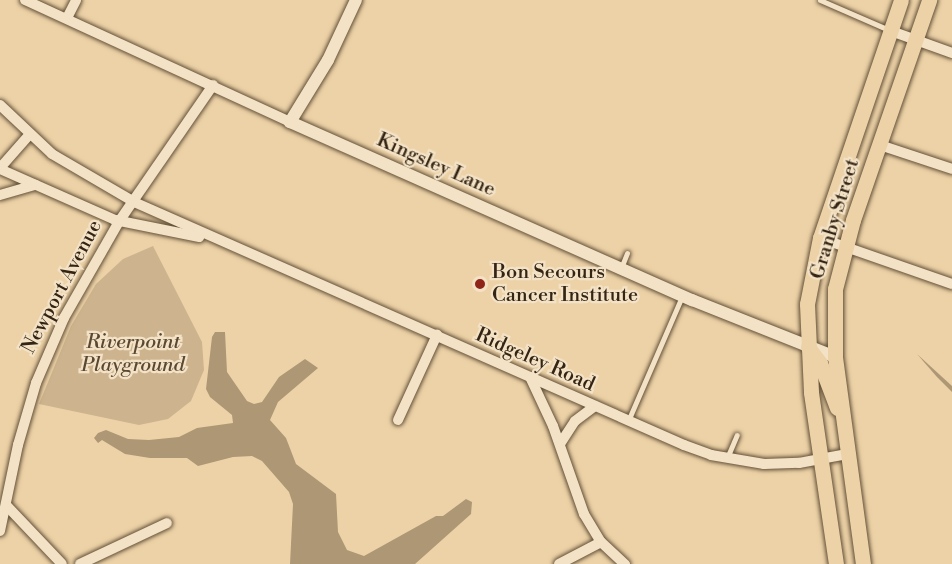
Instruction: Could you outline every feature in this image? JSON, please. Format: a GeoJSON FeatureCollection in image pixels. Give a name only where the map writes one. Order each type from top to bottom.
{"type":"FeatureCollection","features":[{"type":"Feature","properties":{"kind":"main road","name":"Granby Street"},"geometry":{"type":"LineString","coordinates":[[836,564],[808,347],[807,304],[820,238],[902,0]]}},
{"type":"Feature","properties":{"kind":"main road","name":"Granby Street"},"geometry":{"type":"LineString","coordinates":[[863,564],[842,418],[835,357],[833,311],[844,249],[929,0]]}},
{"type":"Feature","properties":{"kind":"main road"},"geometry":{"type":"LineString","coordinates":[[808,347],[820,363],[842,418]]}},
{"type":"Feature","properties":{"kind":"street","name":"Kingsley Lane"},"geometry":{"type":"LineString","coordinates":[[25,0],[290,122],[621,268],[835,357]]}},
{"type":"Feature","properties":{"kind":"street"},"geometry":{"type":"LineString","coordinates":[[67,18],[76,0]]}},
{"type":"Feature","properties":{"kind":"street"},"geometry":{"type":"LineString","coordinates":[[290,122],[327,60],[356,0]]}},
{"type":"Feature","properties":{"kind":"street"},"geometry":{"type":"LineString","coordinates":[[891,31],[952,53]]}},
{"type":"Feature","properties":{"kind":"street","name":"Newport Avenue"},"geometry":{"type":"LineString","coordinates":[[0,531],[18,445],[48,352],[120,220],[213,86]]}},
{"type":"Feature","properties":{"kind":"street","name":"Ridgeley Road"},"geometry":{"type":"LineString","coordinates":[[0,105],[52,154],[134,202],[219,242],[285,266],[628,421],[711,455],[727,458],[783,464],[847,454]]}},
{"type":"Feature","properties":{"kind":"street"},"geometry":{"type":"LineString","coordinates":[[0,169],[30,134]]}},
{"type":"Feature","properties":{"kind":"street"},"geometry":{"type":"LineString","coordinates":[[880,145],[952,169]]}},
{"type":"Feature","properties":{"kind":"street","name":"Ridgeley Road"},"geometry":{"type":"LineString","coordinates":[[0,169],[120,220],[219,242]]}},
{"type":"Feature","properties":{"kind":"street"},"geometry":{"type":"LineString","coordinates":[[0,195],[36,186]]}},
{"type":"Feature","properties":{"kind":"street"},"geometry":{"type":"LineString","coordinates":[[820,238],[844,249],[952,284]]}},
{"type":"Feature","properties":{"kind":"street"},"geometry":{"type":"LineString","coordinates":[[398,420],[437,335]]}},
{"type":"Feature","properties":{"kind":"street"},"geometry":{"type":"LineString","coordinates":[[530,377],[560,444],[573,490],[601,542],[625,564]]}},
{"type":"Feature","properties":{"kind":"street"},"geometry":{"type":"LineString","coordinates":[[560,444],[575,421],[595,406]]}},
{"type":"Feature","properties":{"kind":"street"},"geometry":{"type":"LineString","coordinates":[[6,505],[62,564]]}},
{"type":"Feature","properties":{"kind":"street"},"geometry":{"type":"LineString","coordinates":[[80,564],[167,523]]}},
{"type":"Feature","properties":{"kind":"street"},"geometry":{"type":"LineString","coordinates":[[559,564],[601,542]]}},
{"type":"Feature","properties":{"kind":"lane"},"geometry":{"type":"LineString","coordinates":[[820,0],[860,14],[891,31]]}},
{"type":"Feature","properties":{"kind":"lane"},"geometry":{"type":"LineString","coordinates":[[621,268],[627,253]]}},
{"type":"Feature","properties":{"kind":"lane"},"geometry":{"type":"LineString","coordinates":[[628,421],[683,295]]}},
{"type":"Feature","properties":{"kind":"lane"},"geometry":{"type":"LineString","coordinates":[[727,458],[737,435]]}},
{"type":"Feature","properties":{"kind":"green space","name":"Riverpoint Playground"},"geometry":{"type":"Polygon","coordinates":[[[153,246],[202,342],[204,370],[191,401],[168,419],[139,425],[39,404],[71,326],[96,284],[123,259],[153,246]]]}},
{"type":"Feature","properties":{"kind":"shaded area"},"geometry":{"type":"Polygon","coordinates":[[[215,332],[225,332],[227,372],[247,401],[254,404],[262,402],[279,377],[305,359],[318,368],[278,402],[270,420],[286,438],[296,464],[336,494],[338,532],[347,550],[364,556],[436,516],[443,516],[466,499],[472,502],[471,514],[415,564],[290,564],[293,504],[289,492],[262,461],[252,456],[233,457],[198,466],[187,458],[150,458],[125,454],[102,440],[98,443],[94,438],[98,433],[106,430],[128,439],[149,440],[179,437],[197,428],[233,423],[232,415],[210,397],[206,389],[212,337],[215,332]]]}},
{"type":"Feature","properties":{"kind":"shaded area"},"geometry":{"type":"Polygon","coordinates":[[[917,354],[952,386],[952,392],[937,377],[917,354]]]}},
{"type":"Feature","properties":{"kind":"place","name":"Bon Secours Cancer Institute"},"geometry":{"type":"Point","coordinates":[480,284]}}]}
